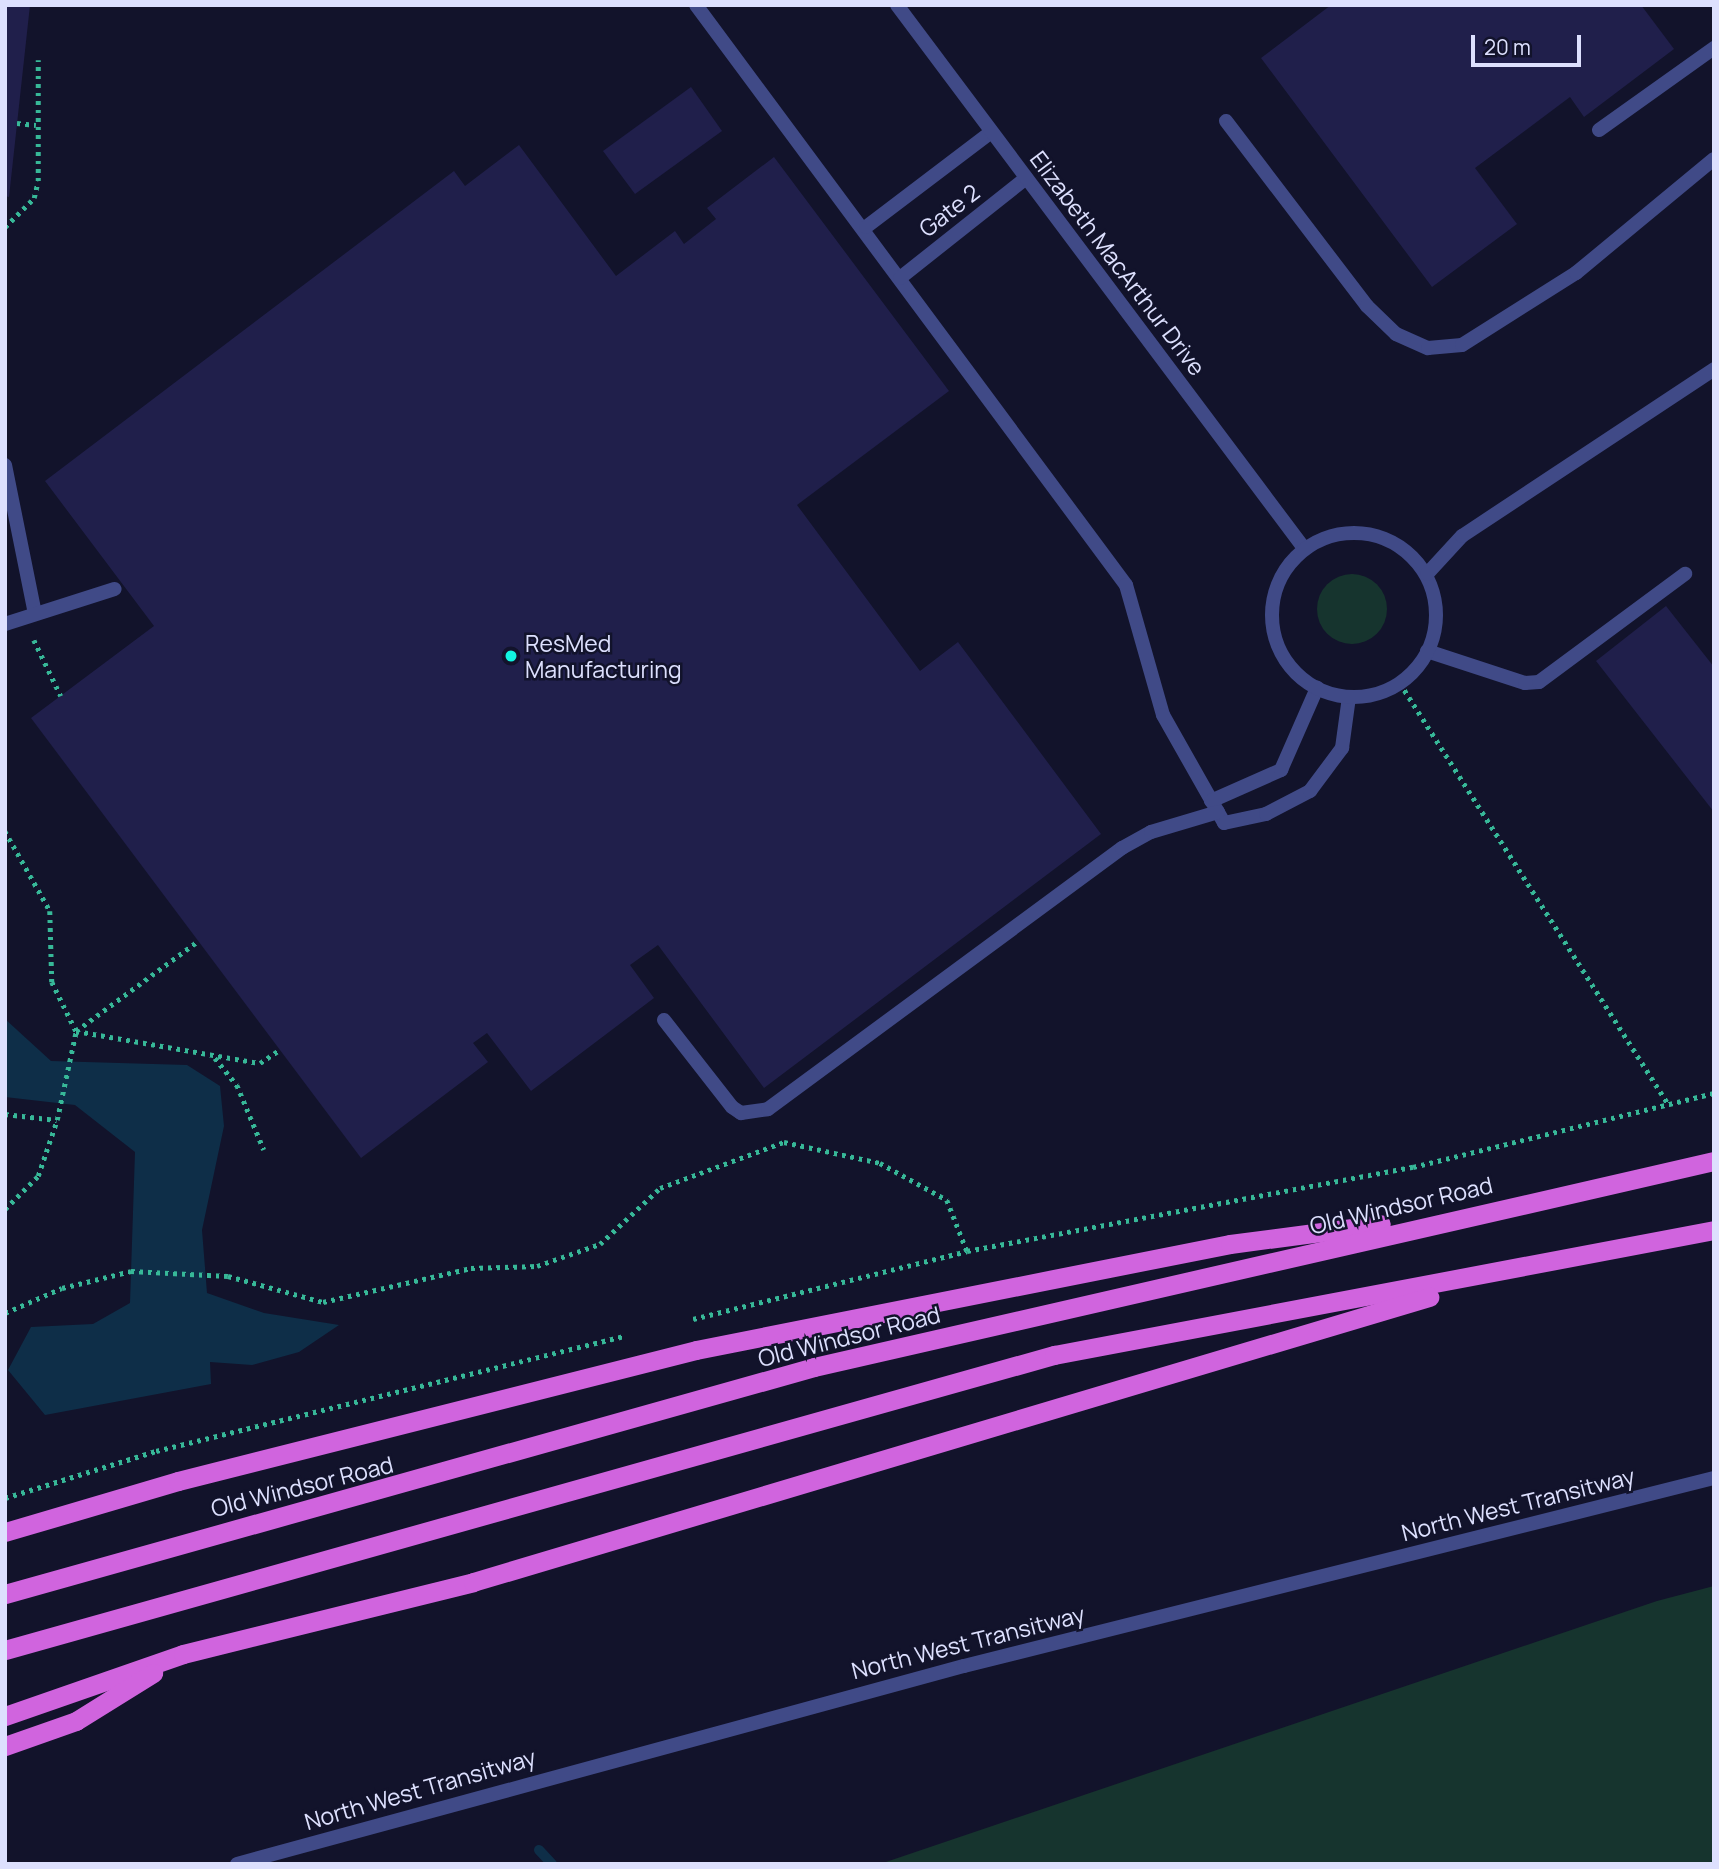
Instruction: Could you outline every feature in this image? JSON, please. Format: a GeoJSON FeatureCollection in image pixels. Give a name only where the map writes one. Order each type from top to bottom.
{"type":"FeatureCollection","features":[{"type":"Feature","properties":{"kind":"highway","name":"Old Windsor Road"},"geometry":{"type":"LineString","coordinates":[[5,1594],[814,1367],[1479,1212],[1714,1161]]}},
{"type":"Feature","properties":{"kind":"highway"},"geometry":{"type":"LineString","coordinates":[[5,1532],[178,1481],[696,1350],[1230,1244],[1479,1212]]}},
{"type":"Feature","properties":{"kind":"highway"},"geometry":{"type":"LineString","coordinates":[[5,1650],[1054,1355],[1714,1230]]}},
{"type":"Feature","properties":{"kind":"highway"},"geometry":{"type":"LineString","coordinates":[[5,1716],[183,1654],[472,1582],[1528,1267]]}},
{"type":"Feature","properties":{"kind":"highway"},"geometry":{"type":"LineString","coordinates":[[5,1746],[76,1721],[183,1654]]}},
{"type":"Feature","properties":{"kind":"street"},"geometry":{"type":"LineString","coordinates":[[696,5],[866,227],[900,278],[1126,585],[1163,715],[1218,812]]}},
{"type":"Feature","properties":{"kind":"street","name":"Elizabeth MacArthur Drive"},"geometry":{"type":"LineString","coordinates":[[897,5],[1303,547]]}},
{"type":"Feature","properties":{"kind":"street"},"geometry":{"type":"LineString","coordinates":[[1599,130],[1714,48]]}},
{"type":"Feature","properties":{"kind":"street"},"geometry":{"type":"LineString","coordinates":[[1226,121],[1367,306],[1396,334],[1428,348],[1462,345],[1576,273],[1714,159]]}},
{"type":"Feature","properties":{"kind":"street","name":"Gate 2"},"geometry":{"type":"LineString","coordinates":[[866,227],[991,132]]}},
{"type":"Feature","properties":{"kind":"street","name":"Gate 2"},"geometry":{"type":"LineString","coordinates":[[900,278],[1026,178]]}},
{"type":"Feature","properties":{"kind":"street"},"geometry":{"type":"LineString","coordinates":[[1427,574],[1462,537],[1714,369]]}},
{"type":"Feature","properties":{"kind":"street"},"geometry":{"type":"LineString","coordinates":[[5,465],[31,615]]}},
{"type":"Feature","properties":{"kind":"street"},"geometry":{"type":"LineString","coordinates":[[1357,532],[1392,541],[1427,574],[1436,601],[1427,651],[1400,683],[1376,696],[1349,697],[1317,688],[1285,660],[1273,618],[1276,589],[1303,547],[1328,535],[1357,532]]}},
{"type":"Feature","properties":{"kind":"street"},"geometry":{"type":"LineString","coordinates":[[1427,651],[1525,683],[1539,682],[1685,574]]}},
{"type":"Feature","properties":{"kind":"street"},"geometry":{"type":"LineString","coordinates":[[5,624],[116,589]]}},
{"type":"Feature","properties":{"kind":"street"},"geometry":{"type":"LineString","coordinates":[[664,1020],[732,1107],[741,1113],[768,1109],[1122,848],[1151,832],[1218,812],[1281,770],[1317,688]]}},
{"type":"Feature","properties":{"kind":"street"},"geometry":{"type":"LineString","coordinates":[[1218,812],[1266,814],[1310,791],[1342,748],[1349,697]]}},
{"type":"Feature","properties":{"kind":"street","name":"North West Transitway"},"geometry":{"type":"LineString","coordinates":[[237,1864],[937,1673],[1714,1478]]}},
{"type":"Feature","properties":{"kind":"path"},"geometry":{"type":"LineString","coordinates":[[5,227],[33,198],[38,60]]}},
{"type":"Feature","properties":{"kind":"path"},"geometry":{"type":"LineString","coordinates":[[17,123],[36,125]]}},
{"type":"Feature","properties":{"kind":"path"},"geometry":{"type":"LineString","coordinates":[[31,615],[61,695]]}},
{"type":"Feature","properties":{"kind":"path"},"geometry":{"type":"LineString","coordinates":[[1400,683],[1668,1103]]}},
{"type":"Feature","properties":{"kind":"path"},"geometry":{"type":"LineString","coordinates":[[5,831],[50,911],[52,982],[76,1031]]}},
{"type":"Feature","properties":{"kind":"path"},"geometry":{"type":"LineString","coordinates":[[5,1209],[38,1176],[57,1120],[76,1031],[198,941]]}},
{"type":"Feature","properties":{"kind":"path"},"geometry":{"type":"LineString","coordinates":[[76,1031],[161,1041],[215,1057],[260,1063],[279,1050]]}},
{"type":"Feature","properties":{"kind":"path"},"geometry":{"type":"LineString","coordinates":[[215,1057],[237,1085],[264,1150]]}},
{"type":"Feature","properties":{"kind":"path"},"geometry":{"type":"LineString","coordinates":[[5,1114],[57,1120]]}},
{"type":"Feature","properties":{"kind":"path"},"geometry":{"type":"LineString","coordinates":[[5,1314],[62,1287],[131,1271],[228,1276],[323,1302],[471,1268],[537,1266],[600,1244],[660,1188],[784,1142],[880,1163],[947,1200],[967,1251]]}},
{"type":"Feature","properties":{"kind":"green space"},"geometry":{"type":"Polygon","coordinates":[[[1352,574],[1371,580],[1381,590],[1387,609],[1381,628],[1371,638],[1352,644],[1333,638],[1323,628],[1317,609],[1323,590],[1333,580],[1352,574]]]}},
{"type":"Feature","properties":{"kind":"green space"},"geometry":{"type":"Polygon","coordinates":[[[1714,1586],[1714,1864],[880,1864],[1657,1601],[1714,1586]]]}},
{"type":"Feature","properties":{"kind":"water"},"geometry":{"type":"Polygon","coordinates":[[[5,1019],[51,1061],[187,1065],[220,1086],[224,1126],[202,1230],[207,1293],[264,1313],[339,1325],[299,1352],[252,1365],[210,1362],[211,1384],[45,1415],[8,1370],[31,1327],[93,1324],[130,1303],[135,1152],[75,1105],[5,1097],[5,1019]]]}},
{"type":"Feature","properties":{"kind":"building"},"geometry":{"type":"Polygon","coordinates":[[[5,5],[30,5],[9,197],[5,196],[5,5]]]}},
{"type":"Feature","properties":{"kind":"building"},"geometry":{"type":"Polygon","coordinates":[[[1331,5],[1641,5],[1674,49],[1584,117],[1570,97],[1475,168],[1517,224],[1432,287],[1261,58],[1331,5]]]}},
{"type":"Feature","properties":{"kind":"building"},"geometry":{"type":"Polygon","coordinates":[[[691,87],[722,131],[635,194],[603,151],[691,87]]]}},
{"type":"Feature","properties":{"kind":"building","name":"ResMed Manufacturing"},"geometry":{"type":"Polygon","coordinates":[[[519,145],[616,276],[675,231],[684,244],[716,219],[707,208],[774,157],[949,391],[797,505],[920,671],[958,642],[1101,834],[764,1088],[658,945],[630,965],[654,998],[531,1091],[487,1033],[473,1043],[488,1062],[361,1158],[31,718],[154,626],[45,481],[454,171],[465,186],[519,145]]]}},
{"type":"Feature","properties":{"kind":"building"},"geometry":{"type":"Polygon","coordinates":[[[1666,606],[1714,667],[1714,812],[1596,661],[1666,606]]]}},
{"type":"Feature","properties":{"kind":"waterway"},"geometry":{"type":"LineString","coordinates":[[539,1850],[552,1864]]}},
{"type":"Feature","properties":{"kind":"place","name":"ResMed Manufacturing"},"geometry":{"type":"Point","coordinates":[511,656]}}]}
